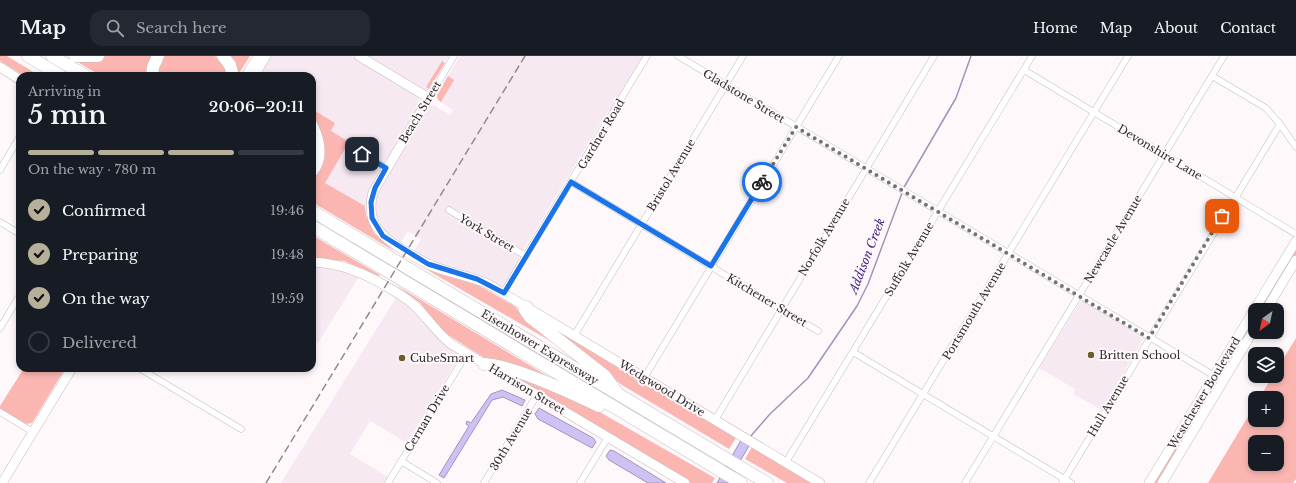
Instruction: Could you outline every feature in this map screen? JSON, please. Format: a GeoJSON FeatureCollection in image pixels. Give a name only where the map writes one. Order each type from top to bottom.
{"type":"FeatureCollection","features":[{"type":"Feature","properties":{"kind":"highway"},"geometry":{"type":"LineString","coordinates":[[18,56],[40,72]]}},
{"type":"Feature","properties":{"kind":"highway"},"geometry":{"type":"LineString","coordinates":[[28,56],[54,72]]}},
{"type":"Feature","properties":{"kind":"highway"},"geometry":{"type":"LineString","coordinates":[[52,56],[79,72]]}},
{"type":"Feature","properties":{"kind":"highway"},"geometry":{"type":"LineString","coordinates":[[75,56],[98,56]]}},
{"type":"Feature","properties":{"kind":"highway"},"geometry":{"type":"LineString","coordinates":[[152,72],[158,56]]}},
{"type":"Feature","properties":{"kind":"highway"},"geometry":{"type":"LineString","coordinates":[[223,56],[230,65],[232,72]]}},
{"type":"Feature","properties":{"kind":"highway"},"geometry":{"type":"LineString","coordinates":[[316,139],[319,148],[316,165]]}},
{"type":"Feature","properties":{"kind":"highway","name":"Eisenhower Expressway"},"geometry":{"type":"LineString","coordinates":[[316,213],[767,483]]}},
{"type":"Feature","properties":{"kind":"highway","name":"Eisenhower Expressway"},"geometry":{"type":"LineString","coordinates":[[316,228],[739,482]]}},
{"type":"Feature","properties":{"kind":"highway"},"geometry":{"type":"LineString","coordinates":[[527,307],[525,310],[530,317],[605,376],[619,395]]}},
{"type":"Feature","properties":{"kind":"highway"},"geometry":{"type":"LineString","coordinates":[[484,364],[501,366],[540,381],[582,398],[620,418],[645,426]]}},
{"type":"Feature","properties":{"kind":"street"},"geometry":{"type":"LineString","coordinates":[[248,72],[258,56]]}},
{"type":"Feature","properties":{"kind":"street"},"geometry":{"type":"LineString","coordinates":[[256,72],[266,56]]}},
{"type":"Feature","properties":{"kind":"street"},"geometry":{"type":"LineString","coordinates":[[359,56],[429,98]]}},
{"type":"Feature","properties":{"kind":"street","name":"Beach Street"},"geometry":{"type":"LineString","coordinates":[[454,56],[375,188],[371,202],[372,218],[383,236],[428,264],[477,279],[504,293]]}},
{"type":"Feature","properties":{"kind":"street","name":"Gardner Road"},"geometry":{"type":"LineString","coordinates":[[504,293],[647,56]]}},
{"type":"Feature","properties":{"kind":"street","name":"Gladstone Street"},"geometry":{"type":"LineString","coordinates":[[678,56],[1223,382]]}},
{"type":"Feature","properties":{"kind":"street","name":"Bristol Avenue"},"geometry":{"type":"LineString","coordinates":[[574,336],[743,56]]}},
{"type":"Feature","properties":{"kind":"street"},"geometry":{"type":"LineString","coordinates":[[644,378],[839,56]]}},
{"type":"Feature","properties":{"kind":"street","name":"Norfolk Avenue"},"geometry":{"type":"LineString","coordinates":[[715,420],[934,56]]}},
{"type":"Feature","properties":{"kind":"street","name":"Suffolk Avenue"},"geometry":{"type":"LineString","coordinates":[[786,462],[1032,56]]}},
{"type":"Feature","properties":{"kind":"street","name":"Portsmouth Avenue"},"geometry":{"type":"LineString","coordinates":[[869,483],[1128,56]]}},
{"type":"Feature","properties":{"kind":"street","name":"Newcastle Avenue"},"geometry":{"type":"LineString","coordinates":[[965,483],[1224,56]]}},
{"type":"Feature","properties":{"kind":"street"},"geometry":{"type":"LineString","coordinates":[[0,67],[16,77]]}},
{"type":"Feature","properties":{"kind":"street","name":"Devonshire Lane"},"geometry":{"type":"LineString","coordinates":[[1024,70],[1296,234]]}},
{"type":"Feature","properties":{"kind":"street"},"geometry":{"type":"LineString","coordinates":[[1212,76],[1266,108],[1280,124],[1296,147]]}},
{"type":"Feature","properties":{"kind":"street","name":"Hull Avenue"},"geometry":{"type":"LineString","coordinates":[[1063,481],[1234,197],[1280,124]]}},
{"type":"Feature","properties":{"kind":"street"},"geometry":{"type":"LineString","coordinates":[[0,170],[16,143]]}},
{"type":"Feature","properties":{"kind":"street"},"geometry":{"type":"LineString","coordinates":[[352,148],[386,168]]}},
{"type":"Feature","properties":{"kind":"street","name":"Kitchener Street"},"geometry":{"type":"LineString","coordinates":[[571,182],[818,331]]}},
{"type":"Feature","properties":{"kind":"street","name":"York Street"},"geometry":{"type":"LineString","coordinates":[[449,210],[526,256]]}},
{"type":"Feature","properties":{"kind":"street"},"geometry":{"type":"LineString","coordinates":[[0,222],[16,232]]}},
{"type":"Feature","properties":{"kind":"street","name":"Westchester Boulevard"},"geometry":{"type":"LineString","coordinates":[[1149,483],[1296,241]]}},
{"type":"Feature","properties":{"kind":"street"},"geometry":{"type":"LineString","coordinates":[[1270,303],[1296,260]]}},
{"type":"Feature","properties":{"kind":"street","name":"Harrison Street"},"geometry":{"type":"LineString","coordinates":[[316,262],[344,266],[374,279],[410,302],[443,338],[680,482]]}},
{"type":"Feature","properties":{"kind":"street","name":"Wedgwood Drive"},"geometry":{"type":"LineString","coordinates":[[504,293],[820,483]]}},
{"type":"Feature","properties":{"kind":"street"},"geometry":{"type":"LineString","coordinates":[[0,328],[16,302]]}},
{"type":"Feature","properties":{"kind":"street","name":"Westchester Boulevard"},"geometry":{"type":"LineString","coordinates":[[1162,483],[1248,339]]}},
{"type":"Feature","properties":{"kind":"street"},"geometry":{"type":"LineString","coordinates":[[853,352],[994,436],[1063,481],[1071,483]]}},
{"type":"Feature","properties":{"kind":"street","name":"Cernan Drive"},"geometry":{"type":"LineString","coordinates":[[388,483],[467,353]]}},
{"type":"Feature","properties":{"kind":"street"},"geometry":{"type":"LineString","coordinates":[[2,483],[70,372]]}},
{"type":"Feature","properties":{"kind":"street"},"geometry":{"type":"LineString","coordinates":[[146,372],[240,429]]}},
{"type":"Feature","properties":{"kind":"street","name":"30th Avenue"},"geometry":{"type":"LineString","coordinates":[[484,483],[537,395]]}},
{"type":"Feature","properties":{"kind":"street"},"geometry":{"type":"LineString","coordinates":[[0,412],[33,432]]}},
{"type":"Feature","properties":{"kind":"street"},"geometry":{"type":"LineString","coordinates":[[580,483],[608,437]]}},
{"type":"Feature","properties":{"kind":"street"},"geometry":{"type":"LineString","coordinates":[[401,461],[437,483]]}},
{"type":"Feature","properties":{"kind":"shaded area"},"geometry":{"type":"Polygon","coordinates":[[[0,56],[7,56],[33,72],[18,72],[0,61],[0,56]]]}},
{"type":"Feature","properties":{"kind":"shaded area"},"geometry":{"type":"Polygon","coordinates":[[[107,56],[155,56],[150,72],[94,72],[76,61],[107,56]]]}},
{"type":"Feature","properties":{"kind":"shaded area"},"geometry":{"type":"Polygon","coordinates":[[[164,56],[215,56],[223,63],[227,72],[157,72],[159,62],[164,56]]]}},
{"type":"Feature","properties":{"kind":"shaded area"},"geometry":{"type":"Polygon","coordinates":[[[226,56],[250,56],[240,72],[236,72],[226,56]]]}},
{"type":"Feature","properties":{"kind":"shaded area"},"geometry":{"type":"Polygon","coordinates":[[[270,56],[352,56],[419,97],[420,107],[367,208],[325,183],[331,131],[335,123],[316,111],[316,72],[260,72],[270,56]]]}},
{"type":"Feature","properties":{"kind":"shaded area"},"geometry":{"type":"Polygon","coordinates":[[[365,56],[449,56],[426,92],[365,56]]]}},
{"type":"Feature","properties":{"kind":"shaded area"},"geometry":{"type":"Polygon","coordinates":[[[460,56],[644,56],[610,111],[608,111],[519,257],[519,261],[504,285],[496,285],[438,265],[414,252],[421,239],[408,231],[400,244],[381,229],[374,212],[376,192],[429,106],[434,105],[450,115],[453,110],[438,100],[436,96],[460,56]]]}},
{"type":"Feature","properties":{"kind":"shaded area"},"geometry":{"type":"Polygon","coordinates":[[[442,61],[445,63],[429,89],[426,87],[442,61]]]}},
{"type":"Feature","properties":{"kind":"shaded area"},"geometry":{"type":"Polygon","coordinates":[[[448,76],[454,80],[441,102],[438,100],[437,95],[448,76]]]}},
{"type":"Feature","properties":{"kind":"shaded area"},"geometry":{"type":"Polygon","coordinates":[[[316,111],[335,123],[331,131],[349,142],[325,183],[365,206],[366,215],[374,233],[394,251],[316,204],[316,111]]]}},
{"type":"Feature","properties":{"kind":"shaded area"},"geometry":{"type":"Polygon","coordinates":[[[316,237],[380,275],[379,276],[344,261],[316,258],[316,237]]]}},
{"type":"Feature","properties":{"kind":"shaded area"},"geometry":{"type":"Polygon","coordinates":[[[1296,246],[1296,255],[1267,303],[1261,303],[1296,246]]]}},
{"type":"Feature","properties":{"kind":"shaded area"},"geometry":{"type":"Polygon","coordinates":[[[410,260],[428,270],[480,286],[516,307],[523,318],[571,353],[410,260]]]}},
{"type":"Feature","properties":{"kind":"shaded area"},"geometry":{"type":"Polygon","coordinates":[[[316,265],[360,275],[318,343],[316,342],[316,265]]]}},
{"type":"Feature","properties":{"kind":"shaded area"},"geometry":{"type":"Polygon","coordinates":[[[396,285],[566,387],[486,359],[445,333],[420,303],[396,285]]]}},
{"type":"Feature","properties":{"kind":"shaded area"},"geometry":{"type":"Polygon","coordinates":[[[397,296],[405,301],[460,356],[407,443],[370,421],[350,454],[388,477],[384,483],[281,483],[397,296]]]}},
{"type":"Feature","properties":{"kind":"shaded area","name":"Britten School"},"geometry":{"type":"Polygon","coordinates":[[[1080,302],[1084,302],[1143,339],[1102,410],[1073,394],[1075,389],[1039,368],[1080,302]]]}},
{"type":"Feature","properties":{"kind":"shaded area"},"geometry":{"type":"Polygon","coordinates":[[[531,314],[736,438],[729,449],[622,385],[531,314]]]}},
{"type":"Feature","properties":{"kind":"shaded area"},"geometry":{"type":"Polygon","coordinates":[[[1248,326],[1248,335],[1226,371],[1223,372],[1222,370],[1248,326]]]}},
{"type":"Feature","properties":{"kind":"shaded area"},"geometry":{"type":"Polygon","coordinates":[[[1296,338],[1296,479],[1293,483],[1208,483],[1248,417],[1248,427],[1284,427],[1284,391],[1263,391],[1269,383],[1284,383],[1284,358],[1296,338]]]}},
{"type":"Feature","properties":{"kind":"shaded area"},"geometry":{"type":"Polygon","coordinates":[[[502,371],[577,399],[715,478],[712,483],[690,483],[502,371]]]}},
{"type":"Feature","properties":{"kind":"shaded area"},"geometry":{"type":"Polygon","coordinates":[[[21,372],[63,372],[32,423],[25,424],[0,409],[0,406],[21,372]]]}},
{"type":"Feature","properties":{"kind":"shaded area"},"geometry":{"type":"Polygon","coordinates":[[[1212,386],[1215,387],[1158,483],[1153,483],[1212,386]]]}},
{"type":"Feature","properties":{"kind":"shaded area"},"geometry":{"type":"Polygon","coordinates":[[[502,390],[525,400],[522,406],[503,397],[492,400],[444,478],[439,475],[469,426],[466,424],[467,421],[471,423],[491,394],[502,390]]]}},
{"type":"Feature","properties":{"kind":"shaded area"},"geometry":{"type":"Polygon","coordinates":[[[539,408],[593,438],[596,442],[592,448],[538,419],[535,414],[539,408]]]}},
{"type":"Feature","properties":{"kind":"shaded area"},"geometry":{"type":"Polygon","coordinates":[[[741,440],[749,446],[727,483],[717,483],[741,440]]]}},
{"type":"Feature","properties":{"kind":"shaded area"},"geometry":{"type":"Polygon","coordinates":[[[752,447],[814,483],[787,483],[745,459],[752,447]]]}},
{"type":"Feature","properties":{"kind":"shaded area"},"geometry":{"type":"Polygon","coordinates":[[[610,450],[666,483],[648,483],[609,460],[606,456],[610,450]]]}},
{"type":"Feature","properties":{"kind":"waterway","name":"Addison Creek"},"geometry":{"type":"LineString","coordinates":[[903,189],[956,98],[971,56]]}},
{"type":"Feature","properties":{"kind":"waterway","name":"Addison Creek"},"geometry":{"type":"LineString","coordinates":[[750,437],[770,414],[808,378],[857,306],[868,284],[902,193]]}},
{"type":"Feature","properties":{"kind":"railway"},"geometry":{"type":"LineString","coordinates":[[266,483],[525,56]]}},
{"type":"Feature","properties":{"kind":"way so far"},"geometry":{"type":"LineString","coordinates":[[762,182],[796,127],[1149,338],[1222,216]]}},
{"type":"Feature","properties":{"kind":"place","name":"Britten School"},"geometry":{"type":"Point","coordinates":[1091,355]}},
{"type":"Feature","properties":{"kind":"place","name":"CubeSmart"},"geometry":{"type":"Point","coordinates":[402,358]}},
{"type":"Feature","properties":{"kind":"route"},"geometry":{"type":"LineString","coordinates":[[362,154],[386,168],[373,192],[371,202],[372,218],[378,231],[383,236],[428,264],[477,279],[504,293],[571,182],[711,266],[762,182]]}}]}
